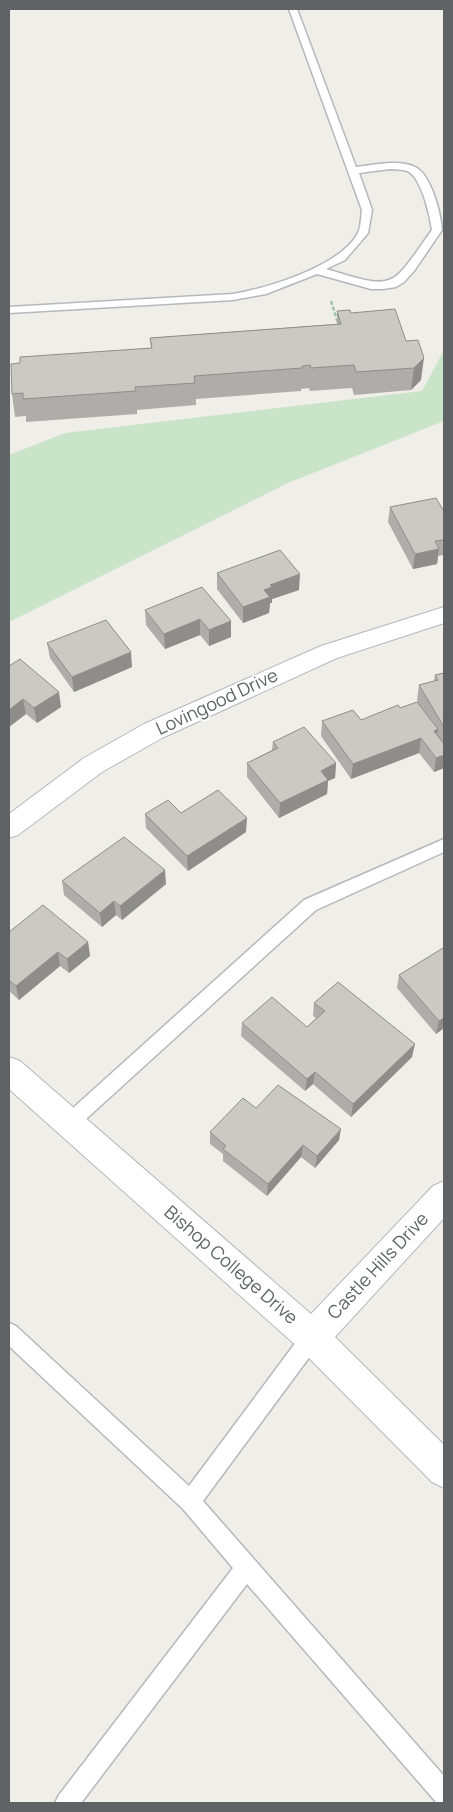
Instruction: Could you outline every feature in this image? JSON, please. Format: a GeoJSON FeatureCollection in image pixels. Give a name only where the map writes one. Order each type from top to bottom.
{"type":"FeatureCollection","features":[{"type":"Feature","properties":{"kind":"street","name":"Lovingood Drive"},"geometry":{"type":"LineString","coordinates":[[9,828],[93,765],[153,731],[329,652],[444,616]]}},
{"type":"Feature","properties":{"kind":"street","name":"Bishop College Drive"},"geometry":{"type":"LineString","coordinates":[[9,1070],[312,1337],[444,1470]]}},
{"type":"Feature","properties":{"kind":"street","name":"Castle Hills Drive"},"geometry":{"type":"LineString","coordinates":[[312,1337],[444,1196]]}},
{"type":"Feature","properties":{"kind":"lane"},"geometry":{"type":"LineString","coordinates":[[9,310],[232,297],[262,292],[341,258],[363,233],[367,210],[293,9]]}},
{"type":"Feature","properties":{"kind":"lane"},"geometry":{"type":"LineString","coordinates":[[316,270],[374,286],[389,286],[400,281],[437,230],[435,212],[420,177],[412,169],[390,166],[352,170]]}},
{"type":"Feature","properties":{"kind":"lane"},"geometry":{"type":"LineString","coordinates":[[69,1123],[310,905],[444,846]]}},
{"type":"Feature","properties":{"kind":"lane"},"geometry":{"type":"LineString","coordinates":[[9,1333],[190,1502],[444,1794]]}},
{"type":"Feature","properties":{"kind":"lane"},"geometry":{"type":"LineString","coordinates":[[190,1502],[312,1337]]}},
{"type":"Feature","properties":{"kind":"lane"},"geometry":{"type":"LineString","coordinates":[[67,1803],[247,1567]]}},
{"type":"Feature","properties":{"kind":"path"},"geometry":{"type":"LineString","coordinates":[[330,294],[339,326]]}},
{"type":"Feature","properties":{"kind":"green space"},"geometry":{"type":"Polygon","coordinates":[[[444,350],[444,421],[288,483],[9,622],[9,455],[65,433],[422,391],[444,350]]]}},
{"type":"Feature","properties":{"kind":"building"},"geometry":{"type":"Polygon","coordinates":[[[395,309],[406,341],[418,340],[424,358],[414,368],[356,372],[354,365],[311,368],[310,365],[302,366],[302,368],[194,376],[195,383],[135,387],[136,391],[23,399],[23,393],[12,394],[11,364],[20,363],[20,357],[152,348],[150,338],[341,324],[337,311],[350,310],[351,313],[395,309]]]}},
{"type":"Feature","properties":{"kind":"building"},"geometry":{"type":"Polygon","coordinates":[[[436,498],[444,510],[444,540],[435,541],[439,549],[415,554],[390,507],[436,498]]]}},
{"type":"Feature","properties":{"kind":"building"},"geometry":{"type":"Polygon","coordinates":[[[280,550],[300,574],[270,585],[272,587],[264,590],[270,597],[243,607],[217,573],[280,550]]]}},
{"type":"Feature","properties":{"kind":"building"},"geometry":{"type":"Polygon","coordinates":[[[202,587],[231,621],[209,630],[200,619],[164,634],[145,610],[202,587]]]}},
{"type":"Feature","properties":{"kind":"building"},"geometry":{"type":"Polygon","coordinates":[[[106,620],[131,652],[72,677],[47,643],[106,620]]]}},
{"type":"Feature","properties":{"kind":"building"},"geometry":{"type":"Polygon","coordinates":[[[20,659],[59,692],[34,708],[23,699],[9,710],[9,666],[20,659]]]}},
{"type":"Feature","properties":{"kind":"building"},"geometry":{"type":"Polygon","coordinates":[[[444,673],[444,727],[419,685],[438,680],[435,675],[444,673]]]}},
{"type":"Feature","properties":{"kind":"building"},"geometry":{"type":"Polygon","coordinates":[[[417,702],[438,729],[434,731],[444,744],[444,755],[436,758],[421,738],[353,764],[322,721],[353,710],[361,720],[398,705],[400,708],[417,702]]]}},
{"type":"Feature","properties":{"kind":"building"},"geometry":{"type":"Polygon","coordinates":[[[304,727],[336,763],[321,771],[328,780],[280,803],[247,763],[278,748],[273,742],[304,727]]]}},
{"type":"Feature","properties":{"kind":"building"},"geometry":{"type":"Polygon","coordinates":[[[218,790],[247,818],[187,856],[145,814],[168,800],[181,813],[218,790]]]}},
{"type":"Feature","properties":{"kind":"building"},"geometry":{"type":"Polygon","coordinates":[[[124,837],[165,870],[120,906],[114,901],[100,913],[62,881],[124,837]]]}},
{"type":"Feature","properties":{"kind":"building"},"geometry":{"type":"Polygon","coordinates":[[[43,905],[88,942],[67,959],[58,952],[16,986],[9,980],[9,932],[43,905]]]}},
{"type":"Feature","properties":{"kind":"building"},"geometry":{"type":"Polygon","coordinates":[[[443,948],[444,1018],[439,1021],[399,975],[443,948]]]}},
{"type":"Feature","properties":{"kind":"building"},"geometry":{"type":"Polygon","coordinates":[[[338,982],[415,1044],[353,1104],[315,1072],[307,1079],[242,1023],[272,997],[307,1027],[325,1011],[314,1003],[338,982]]]}},
{"type":"Feature","properties":{"kind":"building"},"geometry":{"type":"Polygon","coordinates":[[[278,1085],[341,1129],[317,1156],[303,1145],[268,1184],[223,1149],[226,1146],[210,1132],[243,1098],[256,1108],[278,1085]]]}}]}
